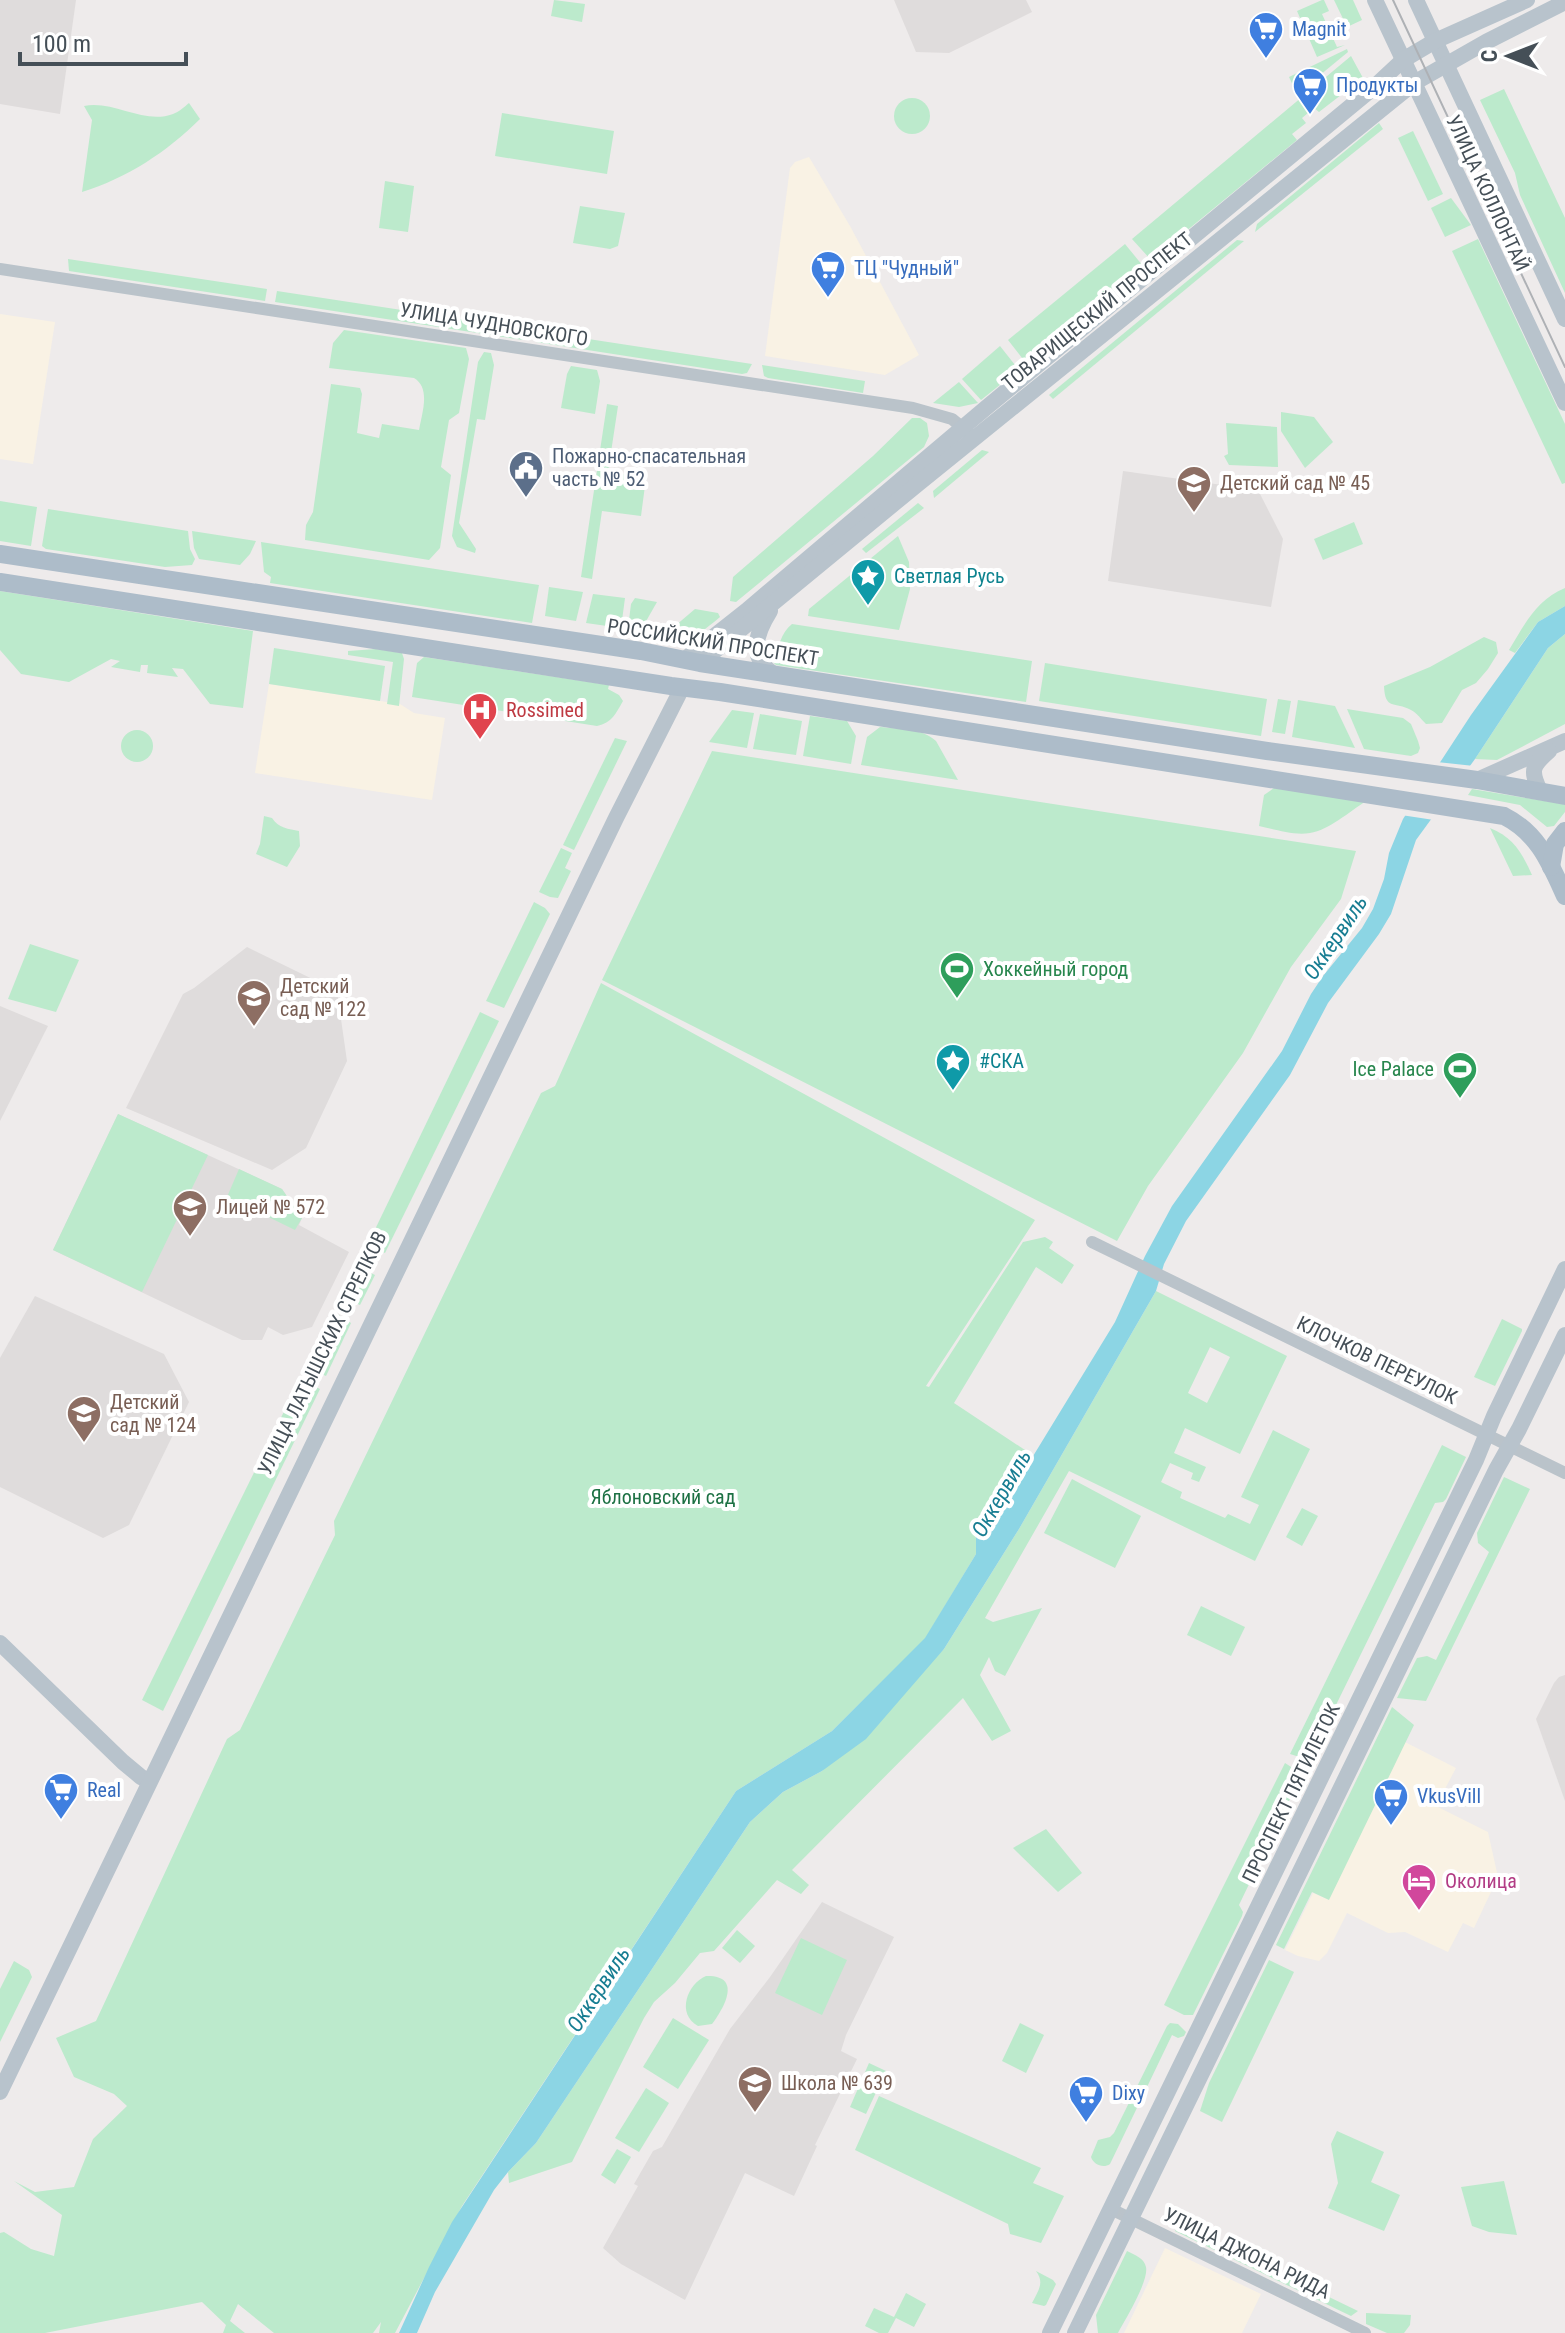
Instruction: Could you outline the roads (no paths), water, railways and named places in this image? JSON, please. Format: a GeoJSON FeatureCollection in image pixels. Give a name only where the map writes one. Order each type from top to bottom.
{"type":"FeatureCollection","features":[{"type":"Feature","properties":{"kind":"main road","name":"РОССИЙСКИЙ ПРОСПЕКТ"},"geometry":{"type":"LineString","coordinates":[[0,554],[1477,780]]}},
{"type":"Feature","properties":{"kind":"main road"},"geometry":{"type":"LineString","coordinates":[[0,582],[1504,816],[1535,839],[1565,896]]}},
{"type":"Feature","properties":{"kind":"main road","name":"УЛИЦА ЛАТЫШСКИХ СТРЕЛКОВ"},"geometry":{"type":"LineString","coordinates":[[676,687],[692,662]]}},
{"type":"Feature","properties":{"kind":"main road"},"geometry":{"type":"LineString","coordinates":[[1477,780],[1565,796]]}},
{"type":"Feature","properties":{"kind":"main road"},"geometry":{"type":"LineString","coordinates":[[1551,867],[1555,844],[1565,831]]}},
{"type":"Feature","properties":{"kind":"street","name":"УЛИЦА КОЛЛОНТАЙ"},"geometry":{"type":"LineString","coordinates":[[1375,0],[1565,403]]}},
{"type":"Feature","properties":{"kind":"street","name":"УЛИЦА КОЛЛОНТАЙ"},"geometry":{"type":"LineString","coordinates":[[1416,0],[1565,319]]}},
{"type":"Feature","properties":{"kind":"street","name":"ТОВАРИЩЕСКИЙ ПРОСПЕКТ"},"geometry":{"type":"LineString","coordinates":[[692,662],[777,601],[1403,60],[1435,41],[1527,0]]}},
{"type":"Feature","properties":{"kind":"street","name":"ТОВАРИЩЕСКИЙ ПРОСПЕКТ"},"geometry":{"type":"LineString","coordinates":[[692,662],[746,611],[1414,83],[1565,2]]}},
{"type":"Feature","properties":{"kind":"street","name":"УЛИЦА ЧУДНОВСКОГО"},"geometry":{"type":"LineString","coordinates":[[0,269],[913,408],[952,419],[968,433]]}},
{"type":"Feature","properties":{"kind":"street"},"geometry":{"type":"LineString","coordinates":[[775,675],[761,665],[757,642],[762,624],[777,601]]}},
{"type":"Feature","properties":{"kind":"street","name":"УЛИЦА ЛАТЫШСКИХ СТРЕЛКОВ"},"geometry":{"type":"LineString","coordinates":[[0,2066],[145,1779],[676,687]]}},
{"type":"Feature","properties":{"kind":"street"},"geometry":{"type":"LineString","coordinates":[[1477,780],[1561,743]]}},
{"type":"Feature","properties":{"kind":"street"},"geometry":{"type":"LineString","coordinates":[[1540,791],[1534,776],[1535,766],[1561,743]]}},
{"type":"Feature","properties":{"kind":"street","name":"КЛОЧКОВ ПЕРЕУЛОК"},"geometry":{"type":"LineString","coordinates":[[1092,1242],[1565,1473]]}},
{"type":"Feature","properties":{"kind":"street","name":"ПРОСПЕКТ ПЯТИЛЕТОК"},"geometry":{"type":"LineString","coordinates":[[1050,2333],[1476,1460],[1565,1269]]}},
{"type":"Feature","properties":{"kind":"street"},"geometry":{"type":"LineString","coordinates":[[1075,2333],[1496,1470],[1565,1335]]}},
{"type":"Feature","properties":{"kind":"street"},"geometry":{"type":"LineString","coordinates":[[0,1643],[145,1779]]}},
{"type":"Feature","properties":{"kind":"street","name":"УЛИЦА ЛАТЫШСКИХ СТРЕЛКОВ"},"geometry":{"type":"LineString","coordinates":[[0,2092],[145,1779]]}},
{"type":"Feature","properties":{"kind":"street","name":"УЛИЦА ДЖОНА РИДА"},"geometry":{"type":"LineString","coordinates":[[1111,2209],[1365,2333]]}},
{"type":"Feature","properties":{"kind":"street"},"geometry":{"type":"LineString","coordinates":[[1083,2316],[1090,2333]]}},
{"type":"Feature","properties":{"kind":"water"},"geometry":{"type":"Polygon","coordinates":[[[1565,606],[1565,634],[1548,648],[1475,759],[1416,840],[1391,914],[1328,1003],[1290,1075],[1186,1221],[1164,1264],[1156,1291],[1019,1529],[944,1649],[866,1739],[822,1771],[783,1792],[750,1822],[536,2143],[494,2190],[435,2292],[417,2333],[399,2333],[452,2222],[736,1791],[832,1731],[925,1638],[976,1554],[976,1537],[1014,1476],[1027,1466],[1115,1322],[1172,1206],[1282,1051],[1323,976],[1362,928],[1373,909],[1389,853],[1403,819],[1471,715],[1538,622],[1565,606]]]}},
{"type":"Feature","properties":{"kind":"tram line"},"geometry":{"type":"LineString","coordinates":[[1393,0],[1565,367]]}},
{"type":"Feature","properties":{"kind":"place","name":"Magnit"},"geometry":{"type":"Point","coordinates":[1266,60]}},
{"type":"Feature","properties":{"kind":"place","name":"Продукты"},"geometry":{"type":"Point","coordinates":[1310,116]}},
{"type":"Feature","properties":{"kind":"place","name":"ТЦ \"Чудный\""},"geometry":{"type":"Point","coordinates":[828,299]}},
{"type":"Feature","properties":{"kind":"place","name":"Пожарно-спасательная часть № 52"},"geometry":{"type":"Point","coordinates":[526,499]}},
{"type":"Feature","properties":{"kind":"place","name":"Детский сад № 45"},"geometry":{"type":"Point","coordinates":[1194,514]}},
{"type":"Feature","properties":{"kind":"place","name":"Светлая Русь"},"geometry":{"type":"Point","coordinates":[868,607]}},
{"type":"Feature","properties":{"kind":"place","name":"Rossimed"},"geometry":{"type":"Point","coordinates":[480,741]}},
{"type":"Feature","properties":{"kind":"place","name":"Хоккейный город"},"geometry":{"type":"Point","coordinates":[957,1000]}},
{"type":"Feature","properties":{"kind":"place","name":"Детский сад № 122"},"geometry":{"type":"Point","coordinates":[254,1028]}},
{"type":"Feature","properties":{"kind":"place","name":"#СКА"},"geometry":{"type":"Point","coordinates":[953,1092]}},
{"type":"Feature","properties":{"kind":"place","name":"Ice Palace"},"geometry":{"type":"Point","coordinates":[1460,1100]}},
{"type":"Feature","properties":{"kind":"place","name":"Лицей № 572"},"geometry":{"type":"Point","coordinates":[190,1238]}},
{"type":"Feature","properties":{"kind":"place","name":"Детский сад № 124"},"geometry":{"type":"Point","coordinates":[84,1444]}},
{"type":"Feature","properties":{"kind":"place","name":"Real"},"geometry":{"type":"Point","coordinates":[61,1821]}},
{"type":"Feature","properties":{"kind":"place","name":"VkusVill"},"geometry":{"type":"Point","coordinates":[1391,1827]}},
{"type":"Feature","properties":{"kind":"place","name":"Околица"},"geometry":{"type":"Point","coordinates":[1419,1912]}},
{"type":"Feature","properties":{"kind":"place","name":"Школа № 639"},"geometry":{"type":"Point","coordinates":[755,2114]}},
{"type":"Feature","properties":{"kind":"place","name":"Dixy"},"geometry":{"type":"Point","coordinates":[1086,2124]}},
{"type":"Feature","properties":{"kind":"water label","name":"Оккервиль"},"geometry":{"type":"Point","coordinates":[1335,937]}},
{"type":"Feature","properties":{"kind":"water label","name":"Оккервиль"},"geometry":{"type":"Point","coordinates":[1001,1493]}},
{"type":"Feature","properties":{"kind":"water label","name":"Оккервиль"},"geometry":{"type":"Point","coordinates":[598,1989]}},
{"type":"Feature","properties":{"kind":"park label","name":"Яблоновский сад"},"geometry":{"type":"Point","coordinates":[663,1497]}}]}
